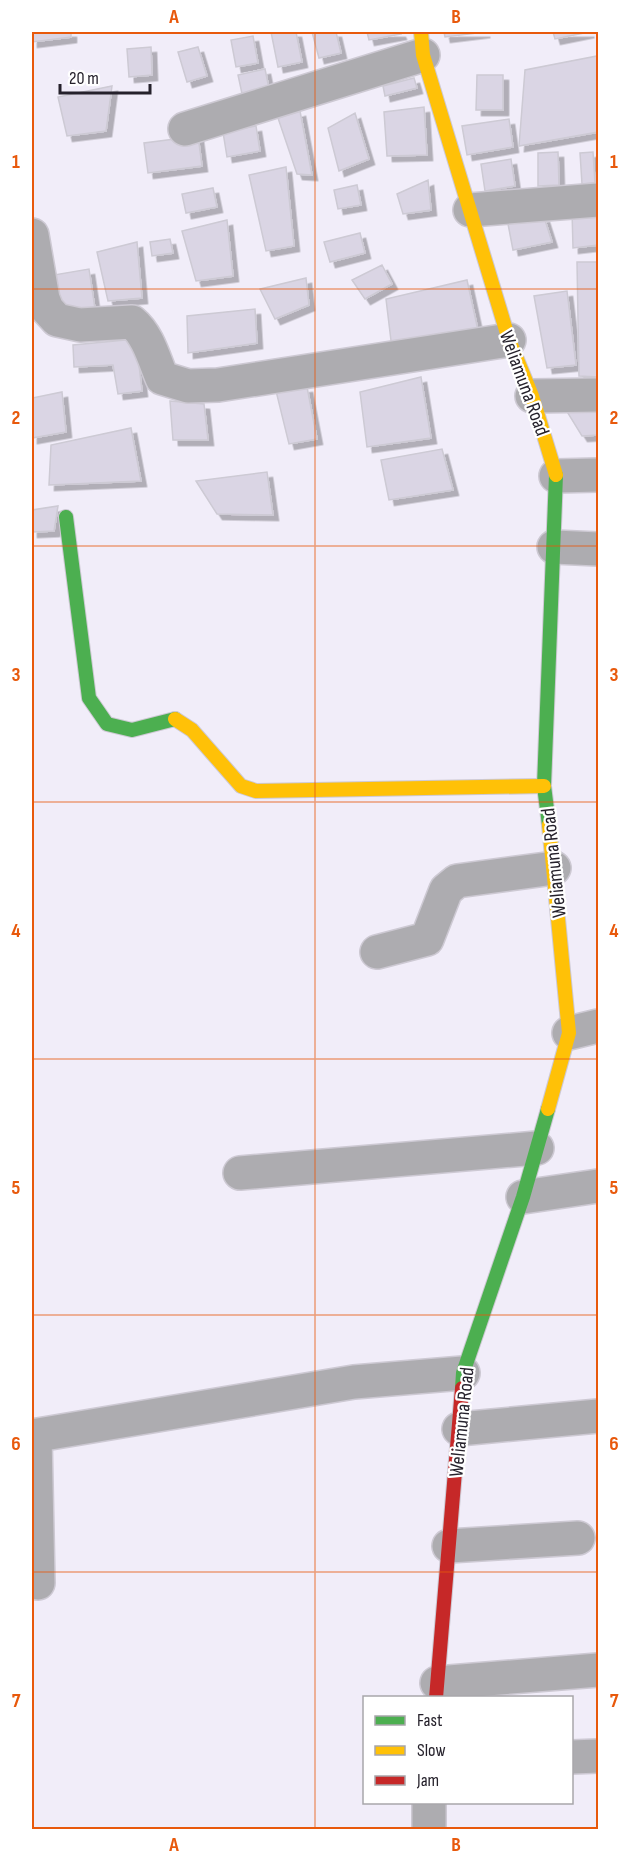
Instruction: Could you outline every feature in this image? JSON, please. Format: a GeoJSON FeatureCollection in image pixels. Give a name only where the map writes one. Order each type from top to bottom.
{"type":"FeatureCollection","features":[{"type":"Feature","properties":{"kind":"street"},"geometry":{"type":"LineString","coordinates":[[185,129],[422,43]]}},
{"type":"Feature","properties":{"kind":"street","name":"Weliamuna Road"},"geometry":{"type":"LineString","coordinates":[[422,43],[508,340],[532,396],[556,476],[544,786],[554,868],[584,1029],[537,1148],[523,1197],[463,1373],[436,1690]]}},
{"type":"Feature","properties":{"kind":"street"},"geometry":{"type":"LineString","coordinates":[[470,210],[598,200]]}},
{"type":"Feature","properties":{"kind":"street"},"geometry":{"type":"LineString","coordinates":[[32,235],[43,299],[47,309],[57,320],[80,325],[132,322],[138,327],[149,346],[162,378],[188,386],[218,386],[267,379],[508,340]]}},
{"type":"Feature","properties":{"kind":"street"},"geometry":{"type":"LineString","coordinates":[[532,396],[598,394]]}},
{"type":"Feature","properties":{"kind":"street"},"geometry":{"type":"LineString","coordinates":[[556,476],[598,475]]}},
{"type":"Feature","properties":{"kind":"street"},"geometry":{"type":"LineString","coordinates":[[66,517],[89,698],[108,724],[132,730],[174,718],[192,730],[241,786],[256,791],[544,786]]}},
{"type":"Feature","properties":{"kind":"street"},"geometry":{"type":"LineString","coordinates":[[554,547],[598,549]]}},
{"type":"Feature","properties":{"kind":"street"},"geometry":{"type":"LineString","coordinates":[[377,952],[427,939],[446,890],[457,881],[554,868]]}},
{"type":"Feature","properties":{"kind":"street"},"geometry":{"type":"LineString","coordinates":[[240,1173],[537,1148]]}},
{"type":"Feature","properties":{"kind":"street"},"geometry":{"type":"LineString","coordinates":[[523,1197],[598,1186]]}},
{"type":"Feature","properties":{"kind":"street"},"geometry":{"type":"LineString","coordinates":[[38,1583],[33,1436],[354,1382],[463,1373]]}},
{"type":"Feature","properties":{"kind":"street"},"geometry":{"type":"LineString","coordinates":[[459,1429],[598,1416]]}},
{"type":"Feature","properties":{"kind":"street"},"geometry":{"type":"LineString","coordinates":[[449,1546],[578,1539]]}},
{"type":"Feature","properties":{"kind":"street"},"geometry":{"type":"LineString","coordinates":[[436,1690],[598,1670]]}},
{"type":"Feature","properties":{"kind":"street"},"geometry":{"type":"LineString","coordinates":[[573,1757],[598,1756]]}},
{"type":"Feature","properties":{"kind":"street"},"geometry":{"type":"LineString","coordinates":[[429,1804],[429,1830]]}},
{"type":"Feature","properties":{"kind":"building"},"geometry":{"type":"Polygon","coordinates":[[[32,32],[71,32],[71,37],[32,42],[32,32]]]}},
{"type":"Feature","properties":{"kind":"building"},"geometry":{"type":"Polygon","coordinates":[[[271,32],[296,32],[302,62],[278,67],[271,32]]]}},
{"type":"Feature","properties":{"kind":"building"},"geometry":{"type":"Polygon","coordinates":[[[312,32],[336,32],[341,53],[319,58],[312,32]]]}},
{"type":"Feature","properties":{"kind":"building"},"geometry":{"type":"Polygon","coordinates":[[[367,32],[400,32],[401,34],[369,40],[367,32]]]}},
{"type":"Feature","properties":{"kind":"building"},"geometry":{"type":"Polygon","coordinates":[[[444,32],[485,32],[445,37],[444,32]]]}},
{"type":"Feature","properties":{"kind":"building"},"geometry":{"type":"Polygon","coordinates":[[[553,32],[589,32],[555,39],[553,32]]]}},
{"type":"Feature","properties":{"kind":"building"},"geometry":{"type":"Polygon","coordinates":[[[253,36],[258,63],[236,67],[231,40],[253,36]]]}},
{"type":"Feature","properties":{"kind":"building"},"geometry":{"type":"Polygon","coordinates":[[[151,47],[152,75],[129,77],[127,49],[151,47]]]}},
{"type":"Feature","properties":{"kind":"building"},"geometry":{"type":"Polygon","coordinates":[[[198,47],[207,76],[187,82],[178,52],[198,47]]]}},
{"type":"Feature","properties":{"kind":"building"},"geometry":{"type":"Polygon","coordinates":[[[597,56],[598,132],[519,146],[525,70],[597,56]]]}},
{"type":"Feature","properties":{"kind":"building"},"geometry":{"type":"Polygon","coordinates":[[[265,69],[271,98],[244,103],[238,75],[265,69]]]}},
{"type":"Feature","properties":{"kind":"building"},"geometry":{"type":"Polygon","coordinates":[[[477,75],[503,75],[503,110],[476,110],[477,75]]]}},
{"type":"Feature","properties":{"kind":"building"},"geometry":{"type":"Polygon","coordinates":[[[414,78],[417,88],[385,96],[383,86],[414,78]]]}},
{"type":"Feature","properties":{"kind":"building"},"geometry":{"type":"Polygon","coordinates":[[[112,86],[106,131],[67,136],[58,97],[112,86]]]}},
{"type":"Feature","properties":{"kind":"building"},"geometry":{"type":"Polygon","coordinates":[[[424,107],[427,155],[387,156],[384,112],[424,107]]]}},
{"type":"Feature","properties":{"kind":"building"},"geometry":{"type":"Polygon","coordinates":[[[300,111],[312,175],[297,174],[278,118],[300,111]]]}},
{"type":"Feature","properties":{"kind":"building"},"geometry":{"type":"Polygon","coordinates":[[[355,113],[369,159],[339,171],[328,128],[355,113]]]}},
{"type":"Feature","properties":{"kind":"building"},"geometry":{"type":"Polygon","coordinates":[[[509,119],[513,147],[467,155],[462,126],[509,119]]]}},
{"type":"Feature","properties":{"kind":"building"},"geometry":{"type":"Polygon","coordinates":[[[256,126],[260,151],[227,157],[223,132],[256,126]]]}},
{"type":"Feature","properties":{"kind":"building"},"geometry":{"type":"Polygon","coordinates":[[[198,136],[202,166],[148,173],[144,143],[198,136]]]}},
{"type":"Feature","properties":{"kind":"building"},"geometry":{"type":"Polygon","coordinates":[[[558,152],[559,185],[538,186],[538,153],[558,152]]]}},
{"type":"Feature","properties":{"kind":"building"},"geometry":{"type":"Polygon","coordinates":[[[593,152],[595,183],[582,184],[580,153],[593,152]]]}},
{"type":"Feature","properties":{"kind":"building"},"geometry":{"type":"Polygon","coordinates":[[[511,159],[515,186],[485,191],[481,164],[511,159]]]}},
{"type":"Feature","properties":{"kind":"building"},"geometry":{"type":"Polygon","coordinates":[[[286,167],[294,246],[266,251],[249,175],[286,167]]]}},
{"type":"Feature","properties":{"kind":"building"},"geometry":{"type":"Polygon","coordinates":[[[428,180],[431,210],[403,214],[397,194],[428,180]]]}},
{"type":"Feature","properties":{"kind":"building"},"geometry":{"type":"Polygon","coordinates":[[[357,185],[361,205],[338,209],[334,190],[357,185]]]}},
{"type":"Feature","properties":{"kind":"building"},"geometry":{"type":"Polygon","coordinates":[[[213,188],[217,207],[186,213],[182,194],[213,188]]]}},
{"type":"Feature","properties":{"kind":"building"},"geometry":{"type":"Polygon","coordinates":[[[598,210],[598,245],[573,248],[572,211],[598,210]]]}},
{"type":"Feature","properties":{"kind":"building"},"geometry":{"type":"Polygon","coordinates":[[[544,217],[552,242],[513,250],[508,224],[544,217]]]}},
{"type":"Feature","properties":{"kind":"building"},"geometry":{"type":"Polygon","coordinates":[[[227,220],[233,276],[196,281],[182,231],[227,220]]]}},
{"type":"Feature","properties":{"kind":"building"},"geometry":{"type":"Polygon","coordinates":[[[360,233],[365,253],[330,262],[324,242],[360,233]]]}},
{"type":"Feature","properties":{"kind":"building"},"geometry":{"type":"Polygon","coordinates":[[[170,239],[173,253],[152,256],[150,242],[170,239]]]}},
{"type":"Feature","properties":{"kind":"building"},"geometry":{"type":"Polygon","coordinates":[[[137,242],[142,298],[108,301],[97,252],[137,242]]]}},
{"type":"Feature","properties":{"kind":"building"},"geometry":{"type":"Polygon","coordinates":[[[577,262],[598,262],[598,377],[579,376],[577,262]]]}},
{"type":"Feature","properties":{"kind":"building"},"geometry":{"type":"Polygon","coordinates":[[[382,265],[392,284],[365,299],[352,280],[382,265]]]}},
{"type":"Feature","properties":{"kind":"building"},"geometry":{"type":"Polygon","coordinates":[[[89,269],[95,309],[60,309],[48,276],[89,269]]]}},
{"type":"Feature","properties":{"kind":"building"},"geometry":{"type":"Polygon","coordinates":[[[306,278],[309,305],[275,319],[260,289],[306,278]]]}},
{"type":"Feature","properties":{"kind":"building"},"geometry":{"type":"Polygon","coordinates":[[[467,280],[479,335],[392,349],[386,299],[467,280]]]}},
{"type":"Feature","properties":{"kind":"building"},"geometry":{"type":"Polygon","coordinates":[[[567,291],[576,365],[547,368],[534,296],[567,291]]]}},
{"type":"Feature","properties":{"kind":"building"},"geometry":{"type":"Polygon","coordinates":[[[255,309],[257,343],[188,353],[187,316],[255,309]]]}},
{"type":"Feature","properties":{"kind":"building"},"geometry":{"type":"Polygon","coordinates":[[[136,339],[142,391],[118,394],[113,365],[74,367],[73,345],[136,339]]]}},
{"type":"Feature","properties":{"kind":"building"},"geometry":{"type":"Polygon","coordinates":[[[421,377],[431,438],[367,447],[360,392],[421,377]]]}},
{"type":"Feature","properties":{"kind":"building"},"geometry":{"type":"Polygon","coordinates":[[[307,387],[317,439],[289,444],[276,391],[307,387]]]}},
{"type":"Feature","properties":{"kind":"building"},"geometry":{"type":"Polygon","coordinates":[[[62,392],[66,432],[32,438],[32,398],[62,392]]]}},
{"type":"Feature","properties":{"kind":"building"},"geometry":{"type":"Polygon","coordinates":[[[170,401],[204,404],[208,440],[173,440],[170,401]]]}},
{"type":"Feature","properties":{"kind":"building"},"geometry":{"type":"Polygon","coordinates":[[[598,408],[598,435],[582,436],[566,410],[598,408]]]}},
{"type":"Feature","properties":{"kind":"building"},"geometry":{"type":"Polygon","coordinates":[[[131,428],[141,481],[49,485],[51,445],[131,428]]]}},
{"type":"Feature","properties":{"kind":"building"},"geometry":{"type":"Polygon","coordinates":[[[442,449],[453,490],[389,500],[381,460],[442,449]]]}},
{"type":"Feature","properties":{"kind":"building"},"geometry":{"type":"Polygon","coordinates":[[[267,472],[273,515],[217,514],[196,481],[267,472]]]}},
{"type":"Feature","properties":{"kind":"building"},"geometry":{"type":"Polygon","coordinates":[[[58,506],[54,531],[32,532],[32,510],[58,506]]]}},
{"type":"Feature","properties":{"kind":"traffic: fast"},"geometry":{"type":"LineString","coordinates":[[549,825],[544,786],[556,475]]}},
{"type":"Feature","properties":{"kind":"traffic: fast"},"geometry":{"type":"LineString","coordinates":[[66,517],[89,698],[107,724],[132,730],[175,719]]}},
{"type":"Feature","properties":{"kind":"traffic: fast"},"geometry":{"type":"LineString","coordinates":[[462,1388],[463,1373],[523,1197],[548,1109]]}},
{"type":"Feature","properties":{"kind":"traffic: slow"},"geometry":{"type":"LineString","coordinates":[[421,32],[423,55],[509,340],[532,396],[556,475]]}},
{"type":"Feature","properties":{"kind":"traffic: slow"},"geometry":{"type":"LineString","coordinates":[[175,719],[192,730],[241,786],[256,791],[544,786]]}},
{"type":"Feature","properties":{"kind":"traffic: slow"},"geometry":{"type":"LineString","coordinates":[[548,1109],[569,1033],[549,825]]}},
{"type":"Feature","properties":{"kind":"traffic: jam"},"geometry":{"type":"LineString","coordinates":[[436,1696],[462,1388]]}}]}
